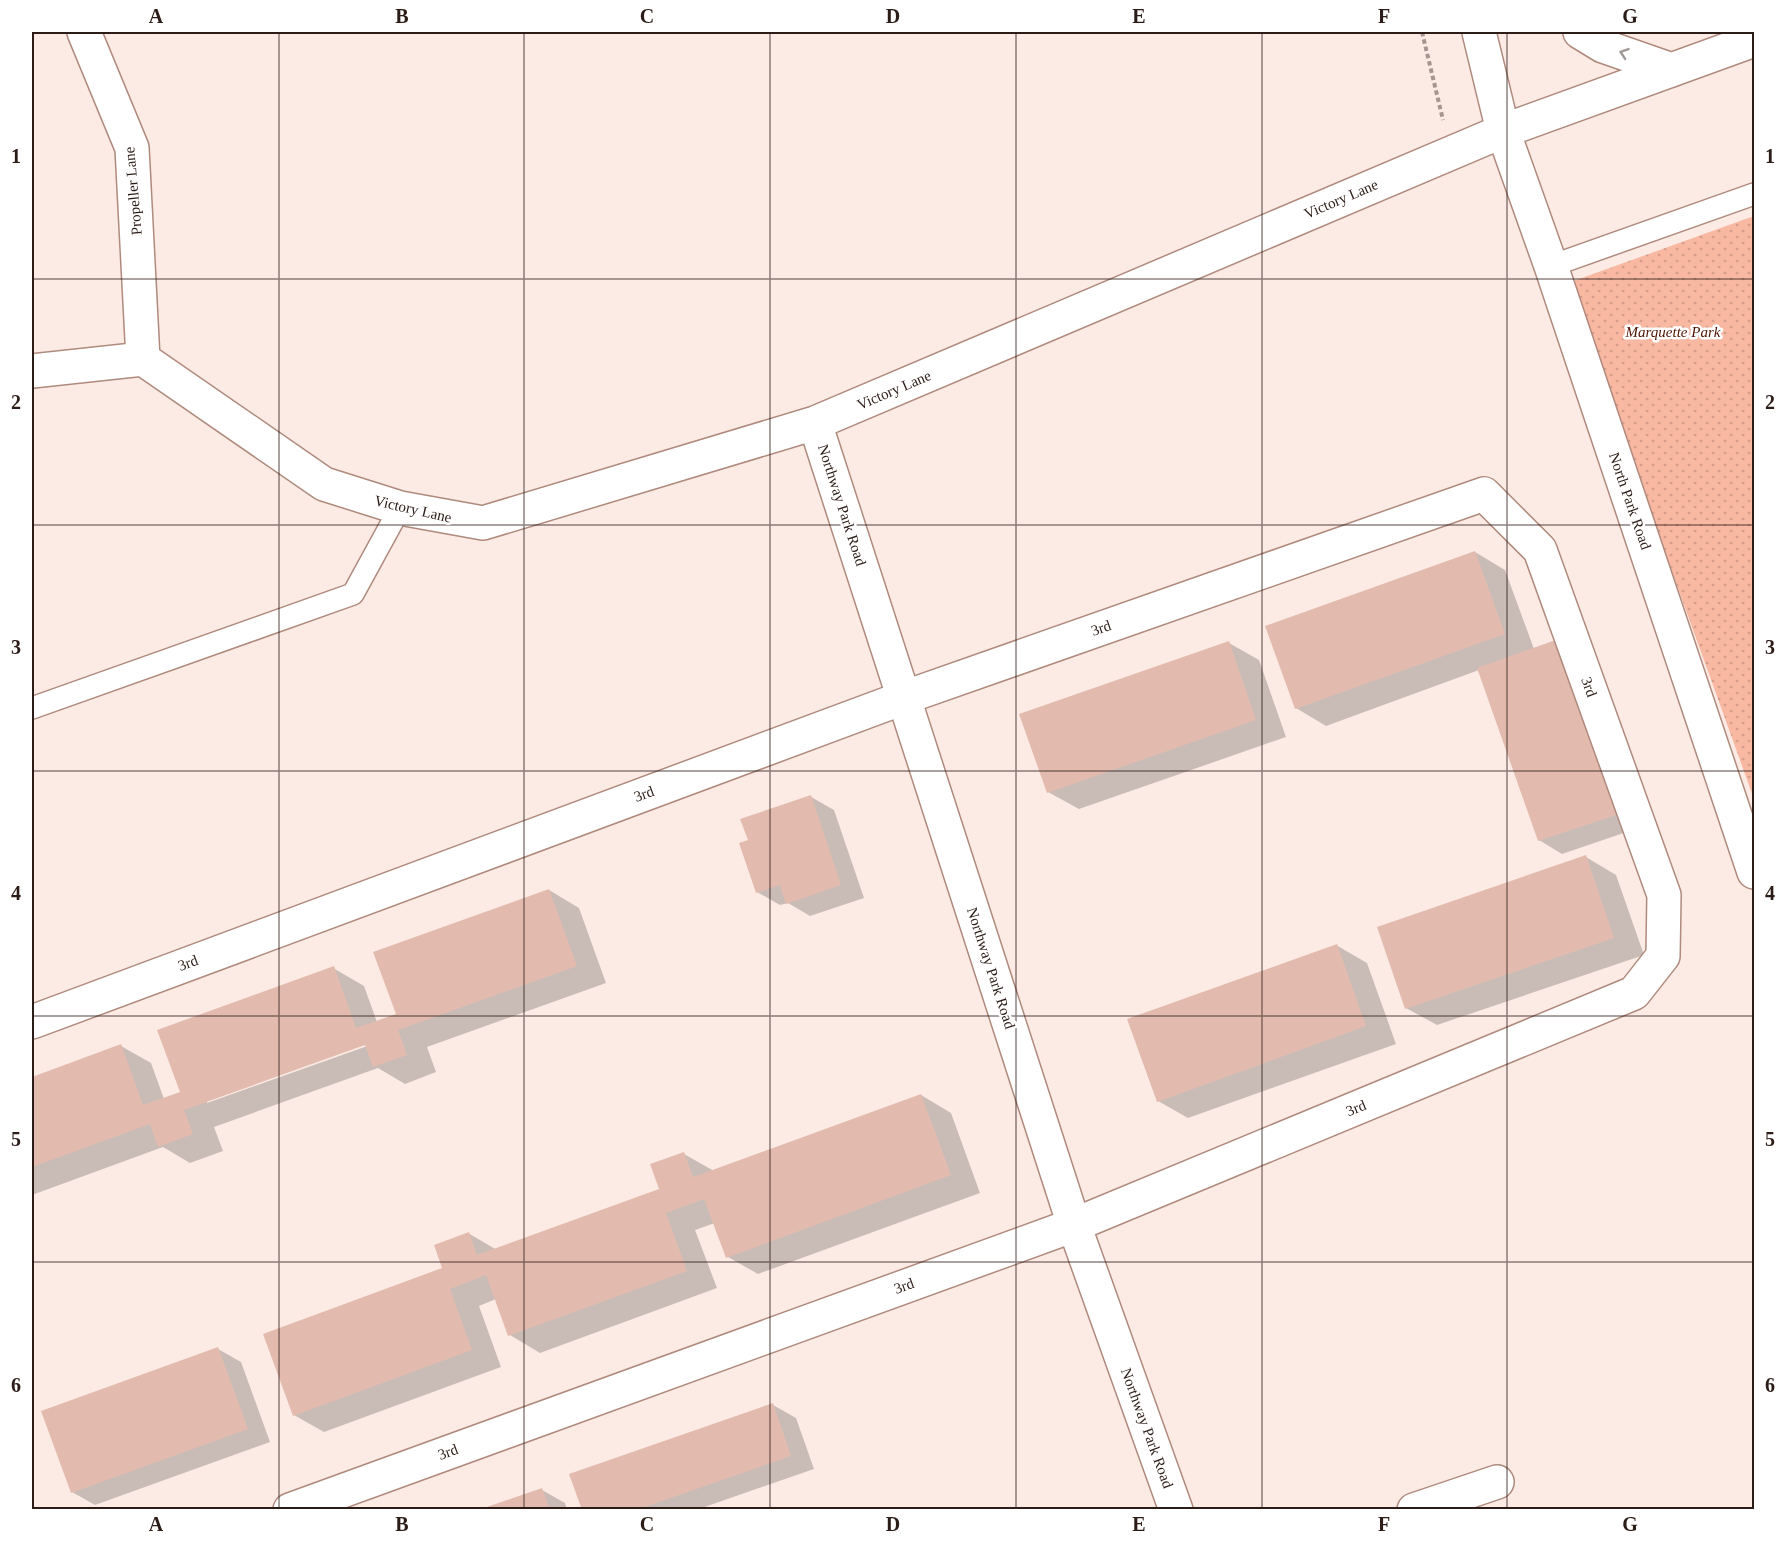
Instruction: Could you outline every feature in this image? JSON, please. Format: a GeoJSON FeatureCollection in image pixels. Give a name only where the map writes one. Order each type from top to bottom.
{"type":"FeatureCollection","features":[{"type":"Feature","properties":{"kind":"street","name":"Propeller Lane"},"geometry":{"type":"LineString","coordinates":[[84,32],[132,148],[144,359]]}},
{"type":"Feature","properties":{"kind":"street","name":"North Park Road"},"geometry":{"type":"LineString","coordinates":[[1479,32],[1503,131],[1551,266],[1755,872]]}},
{"type":"Feature","properties":{"kind":"street"},"geometry":{"type":"LineString","coordinates":[[1580,32],[1603,46],[1672,70]]}},
{"type":"Feature","properties":{"kind":"street","name":"Victory Lane"},"geometry":{"type":"LineString","coordinates":[[144,359],[324,484],[400,508],[483,524],[816,423],[1503,131],[1755,40]]}},
{"type":"Feature","properties":{"kind":"street"},"geometry":{"type":"LineString","coordinates":[[32,371],[144,359]]}},
{"type":"Feature","properties":{"kind":"street","name":"Northway Park Road"},"geometry":{"type":"LineString","coordinates":[[816,423],[1074,1225],[1176,1509]]}},
{"type":"Feature","properties":{"kind":"street","name":"3rd"},"geometry":{"type":"LineString","coordinates":[[32,1022],[903,698],[1484,494],[1539,550],[1664,895],[1663,956],[1634,993],[1074,1225],[290,1509]]}},
{"type":"Feature","properties":{"kind":"street"},"geometry":{"type":"LineString","coordinates":[[1414,1509],[1497,1482]]}},
{"type":"Feature","properties":{"kind":"lane"},"geometry":{"type":"LineString","coordinates":[[1551,266],[1755,194]]}},
{"type":"Feature","properties":{"kind":"lane"},"geometry":{"type":"LineString","coordinates":[[32,708],[353,594],[400,508]]}},
{"type":"Feature","properties":{"kind":"path"},"geometry":{"type":"LineString","coordinates":[[1422,32],[1442,115],[1454,152]]}},
{"type":"Feature","properties":{"kind":"green space","name":"Marquette Park"},"geometry":{"type":"Polygon","coordinates":[[[1754,216],[1754,799],[1568,283],[1754,216]]]}},
{"type":"Feature","properties":{"kind":"building"},"geometry":{"type":"Polygon","coordinates":[[[1475,551],[1505,634],[1295,709],[1265,626],[1475,551]]]}},
{"type":"Feature","properties":{"kind":"building"},"geometry":{"type":"Polygon","coordinates":[[[1564,637],[1625,812],[1538,841],[1477,668],[1564,637]]]}},
{"type":"Feature","properties":{"kind":"building"},"geometry":{"type":"Polygon","coordinates":[[[1229,641],[1256,720],[1047,793],[1019,714],[1229,641]]]}},
{"type":"Feature","properties":{"kind":"building"},"geometry":{"type":"Polygon","coordinates":[[[811,795],[841,885],[786,904],[780,885],[756,893],[739,843],[748,840],[740,819],[811,795]]]}},
{"type":"Feature","properties":{"kind":"building"},"geometry":{"type":"Polygon","coordinates":[[[1586,855],[1614,938],[1405,1009],[1377,927],[1586,855]]]}},
{"type":"Feature","properties":{"kind":"building"},"geometry":{"type":"Polygon","coordinates":[[[549,889],[577,966],[398,1030],[407,1055],[373,1067],[365,1045],[184,1110],[193,1134],[158,1147],[150,1124],[32,1167],[32,1077],[121,1044],[143,1105],[180,1092],[157,1030],[334,966],[356,1028],[396,1014],[373,952],[549,889]]]}},
{"type":"Feature","properties":{"kind":"building"},"geometry":{"type":"Polygon","coordinates":[[[1337,944],[1366,1026],[1157,1102],[1127,1019],[1337,944]]]}},
{"type":"Feature","properties":{"kind":"building"},"geometry":{"type":"Polygon","coordinates":[[[921,1094],[951,1175],[726,1258],[704,1199],[666,1213],[687,1271],[508,1336],[486,1275],[450,1289],[472,1350],[293,1416],[263,1334],[442,1268],[434,1245],[469,1232],[477,1255],[659,1189],[650,1164],[684,1152],[693,1177],[921,1094]]]}},
{"type":"Feature","properties":{"kind":"building"},"geometry":{"type":"Polygon","coordinates":[[[218,1347],[248,1429],[71,1493],[41,1411],[218,1347]]]}},
{"type":"Feature","properties":{"kind":"building"},"geometry":{"type":"Polygon","coordinates":[[[773,1403],[791,1456],[636,1510],[582,1510],[569,1474],[773,1403]]]}},
{"type":"Feature","properties":{"kind":"building"},"geometry":{"type":"Polygon","coordinates":[[[542,1488],[550,1510],[481,1510],[481,1509],[542,1488]]]}}]}
